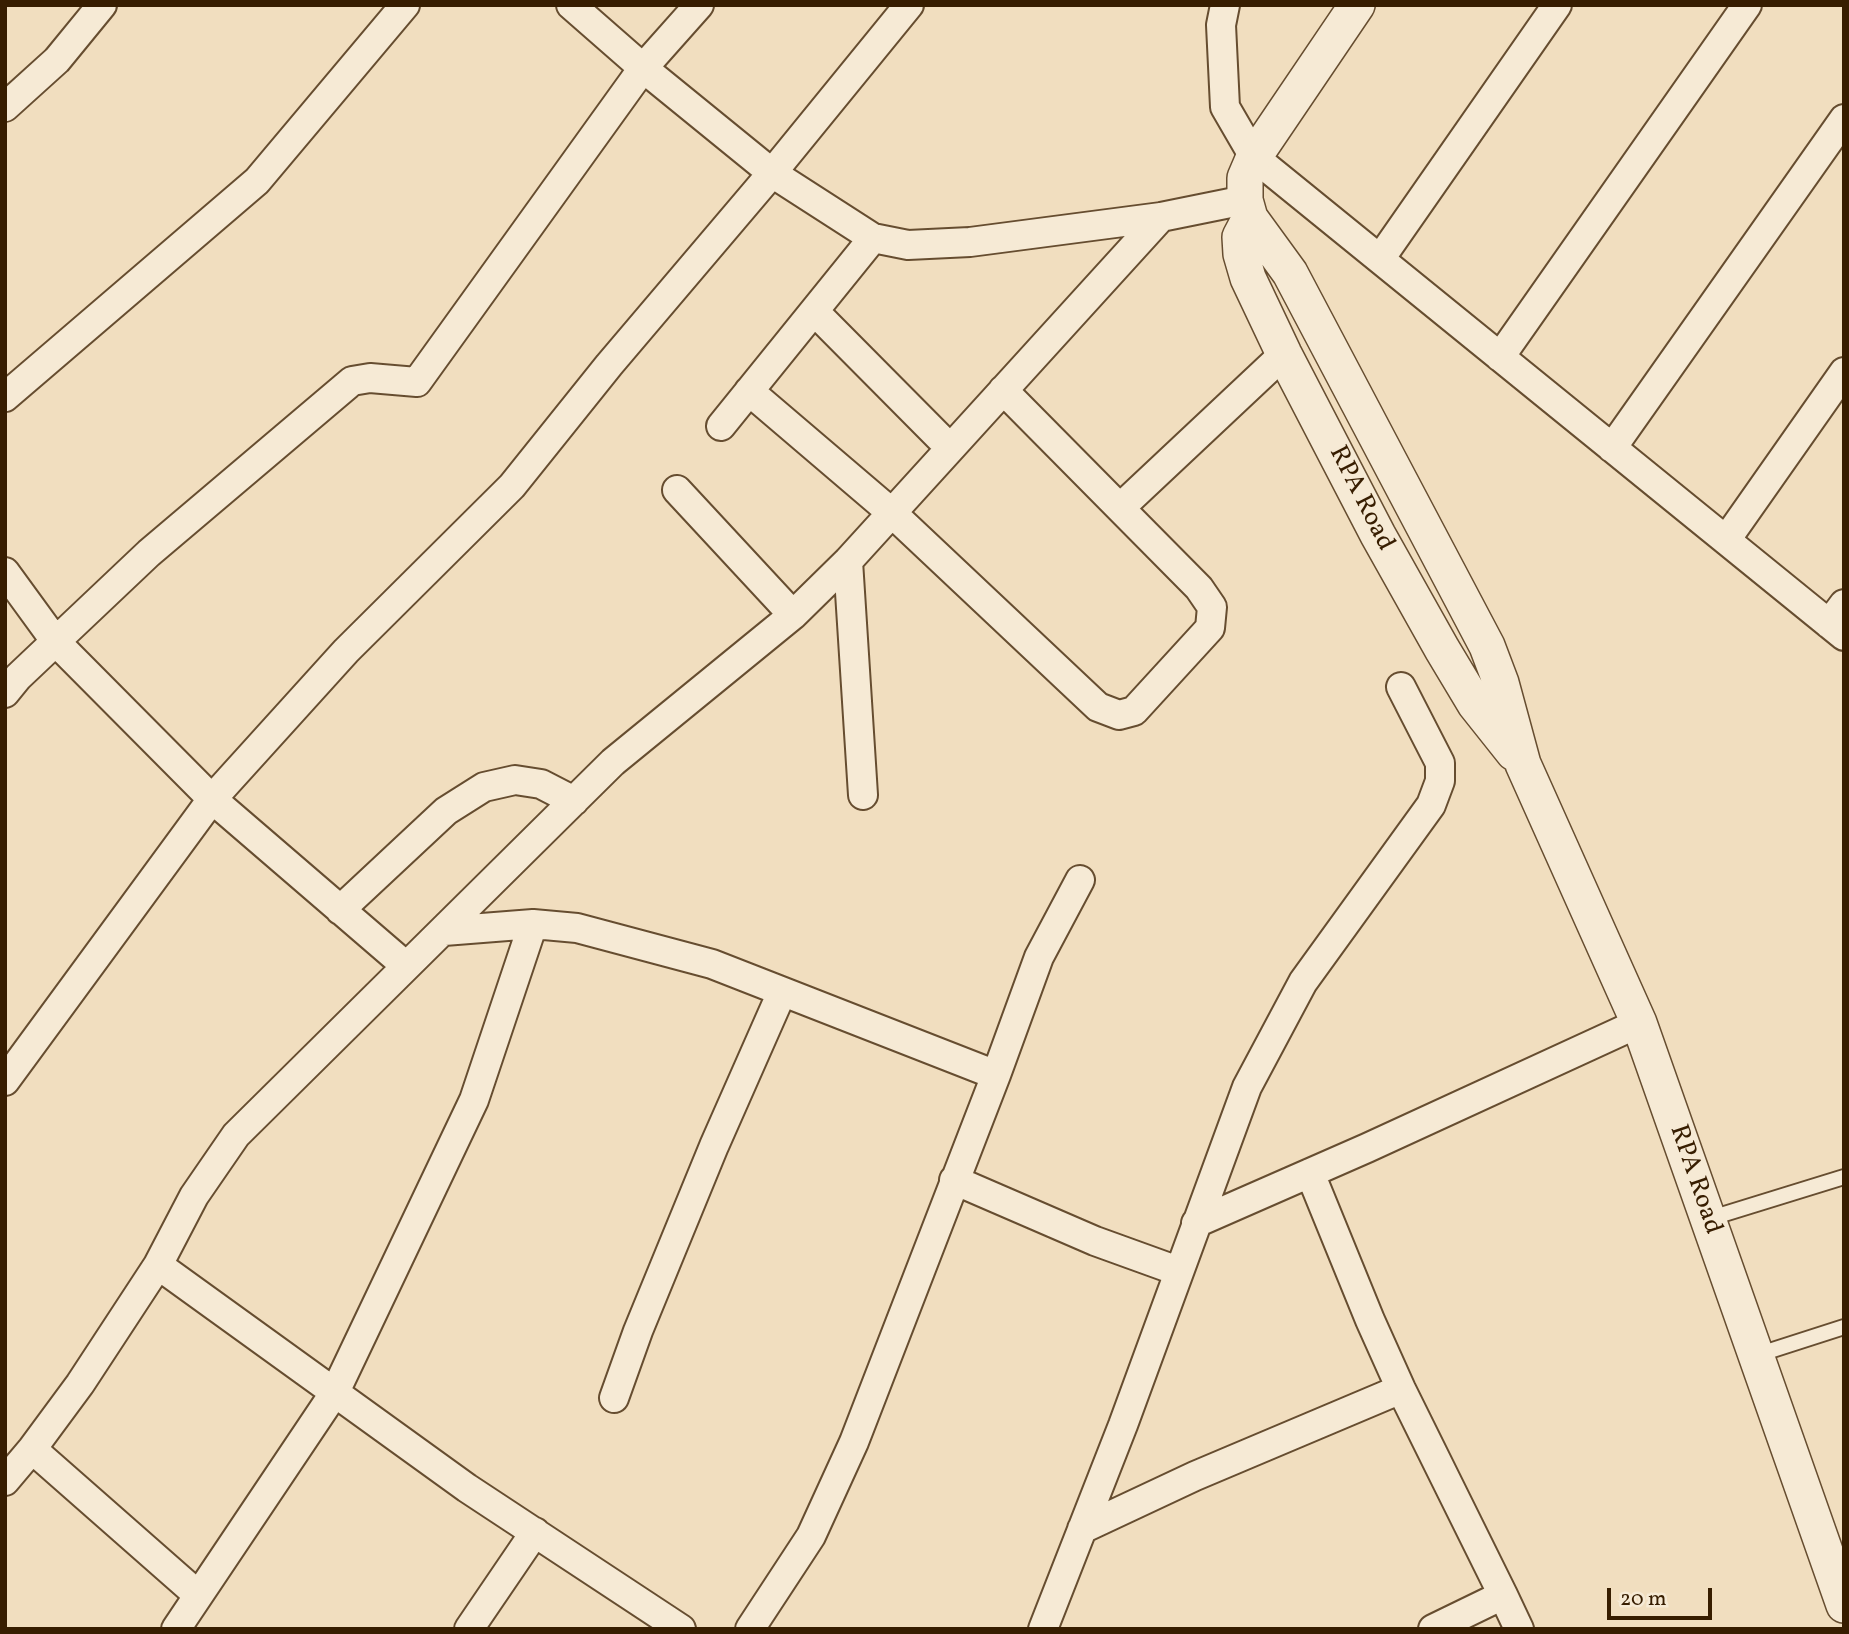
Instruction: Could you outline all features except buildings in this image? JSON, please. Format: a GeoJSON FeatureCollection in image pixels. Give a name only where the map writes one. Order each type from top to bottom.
{"type":"FeatureCollection","features":[{"type":"Feature","properties":{"kind":"street"},"geometry":{"type":"LineString","coordinates":[[5,107],[57,60],[102,5]]}},
{"type":"Feature","properties":{"kind":"street"},"geometry":{"type":"LineString","coordinates":[[5,397],[257,181],[405,5]]}},
{"type":"Feature","properties":{"kind":"street"},"geometry":{"type":"LineString","coordinates":[[571,5],[643,68],[772,173],[873,238],[908,245],[970,242],[1161,217],[1247,209]]}},
{"type":"Feature","properties":{"kind":"street"},"geometry":{"type":"LineString","coordinates":[[5,693],[18,677],[149,553],[352,380],[370,377],[417,382],[643,68],[699,5]]}},
{"type":"Feature","properties":{"kind":"street"},"geometry":{"type":"LineString","coordinates":[[5,1081],[212,799],[346,651],[512,486],[608,365],[772,173],[909,5]]}},
{"type":"Feature","properties":{"kind":"street"},"geometry":{"type":"LineString","coordinates":[[1225,5],[1221,25],[1225,107],[1254,157],[1726,540],[1839,622]]}},
{"type":"Feature","properties":{"kind":"street","name":"RPA Road"},"geometry":{"type":"LineString","coordinates":[[1357,5],[1254,157],[1245,178],[1247,209],[1240,237],[1241,254],[1248,278],[1284,354],[1378,535],[1475,704],[1522,764]]}},
{"type":"Feature","properties":{"kind":"street"},"geometry":{"type":"LineString","coordinates":[[1380,260],[1557,5]]}},
{"type":"Feature","properties":{"kind":"street"},"geometry":{"type":"LineString","coordinates":[[1500,357],[1746,5]]}},
{"type":"Feature","properties":{"kind":"street"},"geometry":{"type":"LineString","coordinates":[[1612,448],[1844,120]]}},
{"type":"Feature","properties":{"kind":"street","name":"RPA Road"},"geometry":{"type":"LineString","coordinates":[[1247,209],[1290,273],[1488,646],[1501,683],[1522,764],[1639,1023],[1844,1605]]}},
{"type":"Feature","properties":{"kind":"street"},"geometry":{"type":"LineString","coordinates":[[5,1481],[33,1449],[80,1384],[158,1265],[194,1196],[236,1135],[613,762],[793,615],[848,561],[1161,217]]}},
{"type":"Feature","properties":{"kind":"street"},"geometry":{"type":"LineString","coordinates":[[721,426],[873,238]]}},
{"type":"Feature","properties":{"kind":"street"},"geometry":{"type":"LineString","coordinates":[[814,311],[950,448]]}},
{"type":"Feature","properties":{"kind":"street"},"geometry":{"type":"LineString","coordinates":[[1120,508],[1284,354]]}},
{"type":"Feature","properties":{"kind":"street"},"geometry":{"type":"LineString","coordinates":[[1726,540],[1844,372]]}},
{"type":"Feature","properties":{"kind":"street"},"geometry":{"type":"LineString","coordinates":[[749,391],[892,513],[1098,707],[1119,715],[1134,711],[1210,628],[1212,607],[1199,588],[1003,390]]}},
{"type":"Feature","properties":{"kind":"street"},"geometry":{"type":"LineString","coordinates":[[677,490],[793,615]]}},
{"type":"Feature","properties":{"kind":"street"},"geometry":{"type":"LineString","coordinates":[[848,561],[863,795]]}},
{"type":"Feature","properties":{"kind":"street"},"geometry":{"type":"LineString","coordinates":[[5,572],[56,642],[212,799],[406,966]]}},
{"type":"Feature","properties":{"kind":"street"},"geometry":{"type":"LineString","coordinates":[[1043,1629],[1123,1425],[1247,1087],[1303,982],[1431,805],[1440,781],[1440,763],[1401,687]]}},
{"type":"Feature","properties":{"kind":"street"},"geometry":{"type":"LineString","coordinates":[[341,910],[446,811],[484,787],[515,780],[541,784],[573,801]]}},
{"type":"Feature","properties":{"kind":"street"},"geometry":{"type":"LineString","coordinates":[[750,1629],[811,1536],[854,1442],[1039,957],[1080,880]]}},
{"type":"Feature","properties":{"kind":"street"},"geometry":{"type":"LineString","coordinates":[[444,932],[533,924],[577,928],[712,964],[996,1075]]}},
{"type":"Feature","properties":{"kind":"street"},"geometry":{"type":"LineString","coordinates":[[176,1629],[335,1391],[474,1100],[533,924]]}},
{"type":"Feature","properties":{"kind":"street"},"geometry":{"type":"LineString","coordinates":[[614,1398],[638,1331],[714,1146],[782,992]]}},
{"type":"Feature","properties":{"kind":"street"},"geometry":{"type":"LineString","coordinates":[[1196,1223],[1639,1023]]}},
{"type":"Feature","properties":{"kind":"street"},"geometry":{"type":"LineString","coordinates":[[1310,1173],[1401,1389],[1519,1629]]}},
{"type":"Feature","properties":{"kind":"street"},"geometry":{"type":"LineString","coordinates":[[954,1180],[1095,1241],[1178,1271]]}},
{"type":"Feature","properties":{"kind":"street"},"geometry":{"type":"LineString","coordinates":[[158,1265],[467,1489],[681,1629]]}},
{"type":"Feature","properties":{"kind":"street"},"geometry":{"type":"LineString","coordinates":[[1082,1529],[1195,1476],[1401,1389]]}},
{"type":"Feature","properties":{"kind":"street"},"geometry":{"type":"LineString","coordinates":[[33,1449],[198,1595]]}},
{"type":"Feature","properties":{"kind":"street"},"geometry":{"type":"LineString","coordinates":[[469,1629],[535,1532]]}},
{"type":"Feature","properties":{"kind":"street"},"geometry":{"type":"LineString","coordinates":[[1433,1629],[1503,1595]]}},
{"type":"Feature","properties":{"kind":"lane"},"geometry":{"type":"LineString","coordinates":[[1708,1219],[1844,1177]]}},
{"type":"Feature","properties":{"kind":"lane"},"geometry":{"type":"LineString","coordinates":[[1756,1355],[1844,1327]]}}]}
